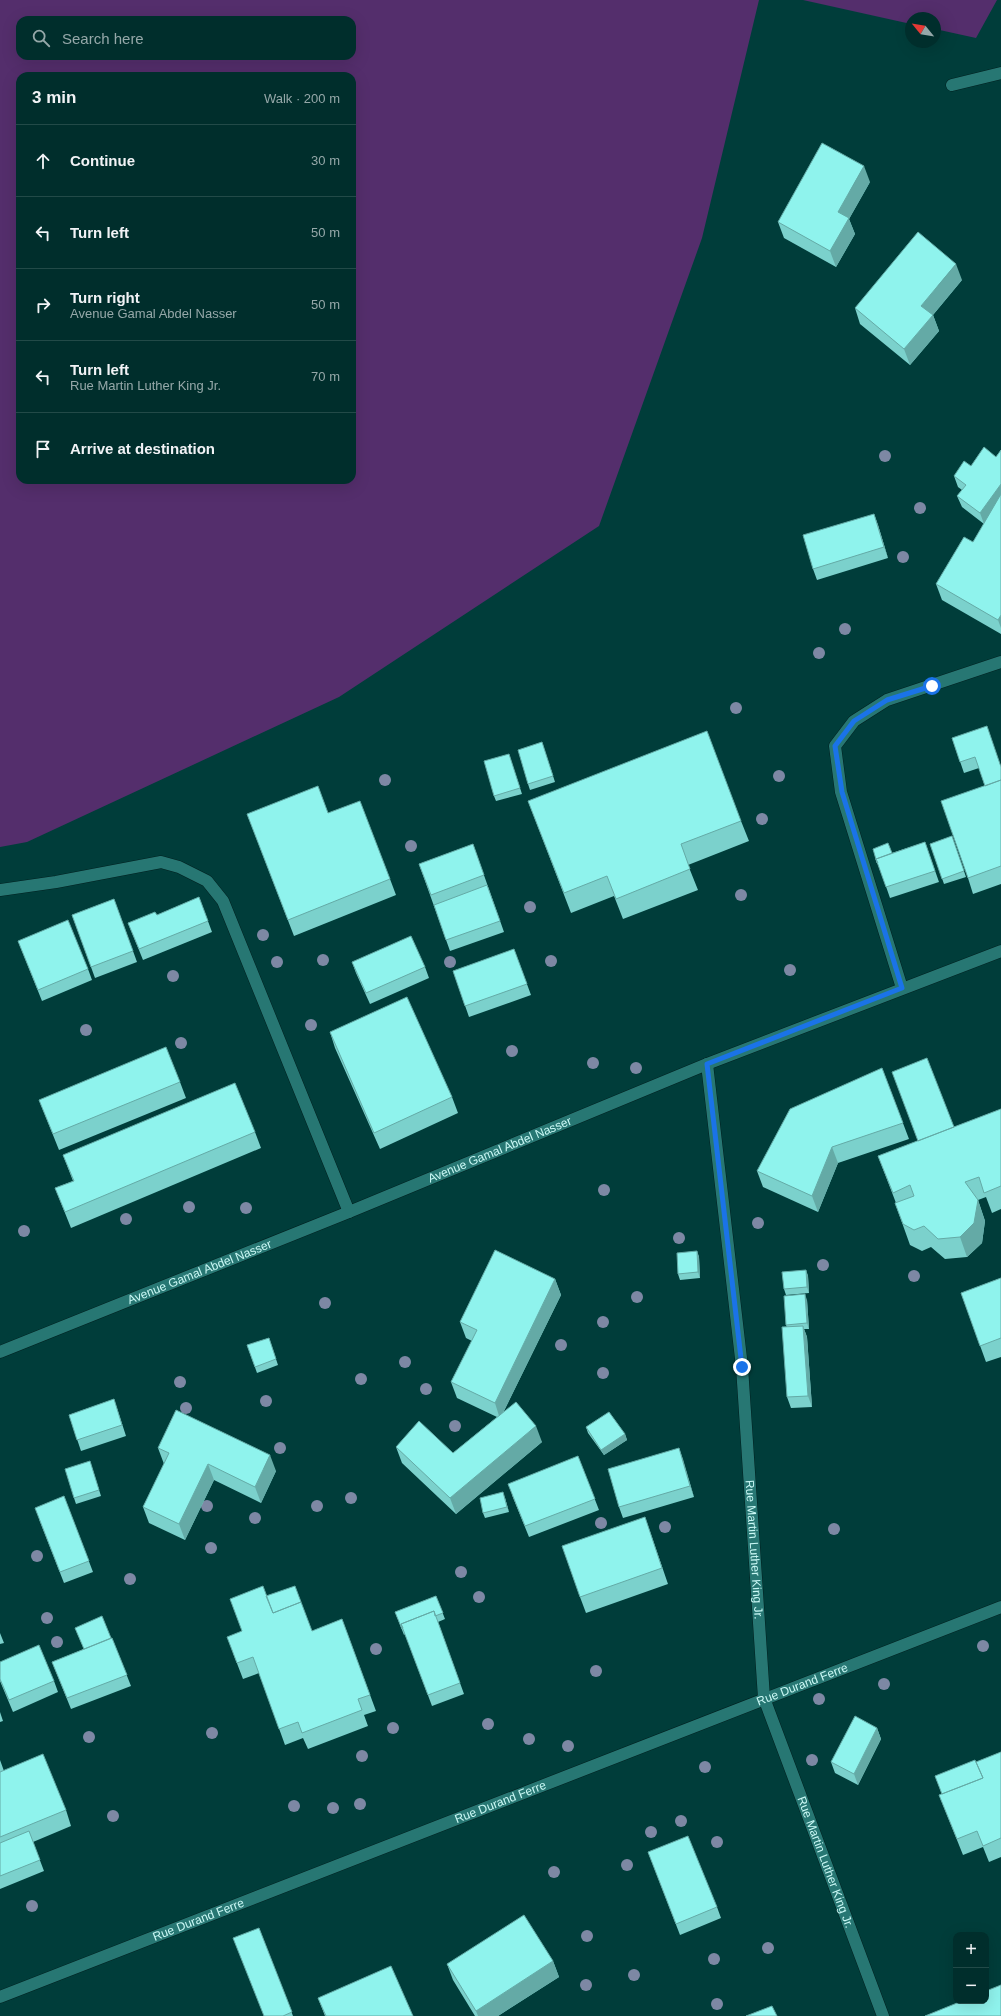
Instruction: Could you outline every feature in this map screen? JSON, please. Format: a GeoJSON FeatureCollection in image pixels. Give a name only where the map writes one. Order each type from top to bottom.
{"type":"FeatureCollection","features":[{"type":"Feature","properties":{"kind":"street"},"geometry":{"type":"LineString","coordinates":[[952,85],[1001,73]]}},
{"type":"Feature","properties":{"kind":"street"},"geometry":{"type":"LineString","coordinates":[[902,988],[842,792],[835,746],[854,721],[887,700],[1001,662]]}},
{"type":"Feature","properties":{"kind":"street"},"geometry":{"type":"LineString","coordinates":[[0,890],[56,882],[161,862],[179,867],[207,881],[223,901],[349,1212]]}},
{"type":"Feature","properties":{"kind":"street","name":"Avenue Gamal Abdel Nasser"},"geometry":{"type":"LineString","coordinates":[[0,1352],[349,1212],[707,1064],[1001,951]]}},
{"type":"Feature","properties":{"kind":"street","name":"Rue Martin Luther King Jr."},"geometry":{"type":"LineString","coordinates":[[707,1064],[742,1367],[764,1698],[883,2016]]}},
{"type":"Feature","properties":{"kind":"street","name":"Rue Durand Ferre"},"geometry":{"type":"LineString","coordinates":[[0,1997],[1001,1606]]}},
{"type":"Feature","properties":{"kind":"shaded area"},"geometry":{"type":"Polygon","coordinates":[[[0,0],[759,0],[702,238],[599,526],[339,697],[27,842],[0,847],[0,0]]]}},
{"type":"Feature","properties":{"kind":"shaded area"},"geometry":{"type":"Polygon","coordinates":[[[803,0],[997,0],[976,38],[941,30],[941,12],[905,12],[905,23],[803,0]]]}},
{"type":"Feature","properties":{"kind":"building"},"geometry":{"type":"Polygon","coordinates":[[[822,143],[864,166],[838,212],[849,218],[830,251],[778,222],[822,143]]]}},
{"type":"Feature","properties":{"kind":"building"},"geometry":{"type":"Polygon","coordinates":[[[918,232],[956,264],[921,306],[933,315],[904,349],[855,308],[918,232]]]}},
{"type":"Feature","properties":{"kind":"building"},"geometry":{"type":"Polygon","coordinates":[[[984,447],[996,457],[1001,450],[1001,484],[980,513],[957,496],[966,485],[954,476],[964,461],[971,466],[984,447]]]}},
{"type":"Feature","properties":{"kind":"building"},"geometry":{"type":"Polygon","coordinates":[[[1001,494],[1001,615],[998,620],[936,584],[964,537],[973,542],[1001,494]]]}},
{"type":"Feature","properties":{"kind":"building"},"geometry":{"type":"Polygon","coordinates":[[[874,514],[884,547],[813,569],[803,535],[874,514]]]}},
{"type":"Feature","properties":{"kind":"building"},"geometry":{"type":"Polygon","coordinates":[[[987,726],[1001,767],[1001,780],[985,786],[975,757],[960,762],[952,738],[987,726]]]}},
{"type":"Feature","properties":{"kind":"building"},"geometry":{"type":"Polygon","coordinates":[[[707,731],[741,821],[681,844],[690,869],[616,899],[607,876],[564,893],[528,801],[707,731]]]}},
{"type":"Feature","properties":{"kind":"building"},"geometry":{"type":"Polygon","coordinates":[[[542,742],[553,776],[528,784],[518,750],[542,742]]]}},
{"type":"Feature","properties":{"kind":"building"},"geometry":{"type":"Polygon","coordinates":[[[509,754],[520,788],[494,796],[484,761],[509,754]]]}},
{"type":"Feature","properties":{"kind":"building"},"geometry":{"type":"Polygon","coordinates":[[[1001,780],[1001,866],[968,878],[941,801],[1001,780]]]}},
{"type":"Feature","properties":{"kind":"building"},"geometry":{"type":"Polygon","coordinates":[[[318,786],[328,813],[360,801],[390,879],[288,920],[247,814],[318,786]]]}},
{"type":"Feature","properties":{"kind":"building"},"geometry":{"type":"Polygon","coordinates":[[[952,836],[964,871],[942,879],[930,844],[952,836]]]}},
{"type":"Feature","properties":{"kind":"building"},"geometry":{"type":"Polygon","coordinates":[[[925,842],[935,871],[886,887],[876,859],[925,842]]]}},
{"type":"Feature","properties":{"kind":"building"},"geometry":{"type":"Polygon","coordinates":[[[888,843],[892,853],[876,859],[877,863],[873,849],[888,843]]]}},
{"type":"Feature","properties":{"kind":"building"},"geometry":{"type":"Polygon","coordinates":[[[473,844],[484,875],[431,895],[419,864],[473,844]]]}},
{"type":"Feature","properties":{"kind":"building"},"geometry":{"type":"Polygon","coordinates":[[[487,885],[500,921],[446,940],[434,905],[487,885]]]}},
{"type":"Feature","properties":{"kind":"building"},"geometry":{"type":"Polygon","coordinates":[[[199,897],[208,921],[139,949],[128,923],[155,912],[157,915],[199,897]]]}},
{"type":"Feature","properties":{"kind":"building"},"geometry":{"type":"Polygon","coordinates":[[[114,899],[133,951],[91,967],[72,915],[114,899]]]}},
{"type":"Feature","properties":{"kind":"building"},"geometry":{"type":"Polygon","coordinates":[[[68,920],[88,969],[38,990],[18,941],[68,920]]]}},
{"type":"Feature","properties":{"kind":"building"},"geometry":{"type":"Polygon","coordinates":[[[411,936],[425,967],[366,993],[352,962],[411,936]]]}},
{"type":"Feature","properties":{"kind":"building"},"geometry":{"type":"Polygon","coordinates":[[[514,949],[527,984],[465,1006],[453,971],[514,949]]]}},
{"type":"Feature","properties":{"kind":"building"},"geometry":{"type":"Polygon","coordinates":[[[407,997],[452,1097],[374,1133],[330,1032],[407,997]]]}},
{"type":"Feature","properties":{"kind":"building"},"geometry":{"type":"Polygon","coordinates":[[[166,1047],[180,1082],[53,1134],[39,1100],[166,1047]]]}},
{"type":"Feature","properties":{"kind":"building"},"geometry":{"type":"Polygon","coordinates":[[[927,1058],[954,1127],[918,1141],[892,1072],[927,1058]]]}},
{"type":"Feature","properties":{"kind":"building"},"geometry":{"type":"Polygon","coordinates":[[[882,1068],[903,1123],[832,1147],[812,1196],[757,1171],[790,1109],[882,1068]]]}},
{"type":"Feature","properties":{"kind":"building"},"geometry":{"type":"Polygon","coordinates":[[[235,1083],[255,1132],[65,1212],[55,1188],[74,1181],[63,1155],[235,1083]]]}},
{"type":"Feature","properties":{"kind":"building"},"geometry":{"type":"Polygon","coordinates":[[[1001,1109],[1001,1186],[984,1193],[979,1177],[965,1182],[978,1200],[974,1223],[960,1237],[938,1239],[924,1226],[914,1230],[903,1224],[895,1203],[914,1196],[910,1185],[893,1193],[878,1156],[1001,1109]]]}},
{"type":"Feature","properties":{"kind":"building"},"geometry":{"type":"Polygon","coordinates":[[[495,1250],[555,1279],[495,1403],[451,1382],[477,1330],[460,1322],[495,1250]]]}},
{"type":"Feature","properties":{"kind":"building"},"geometry":{"type":"Polygon","coordinates":[[[697,1251],[698,1272],[678,1274],[677,1253],[697,1251]]]}},
{"type":"Feature","properties":{"kind":"building"},"geometry":{"type":"Polygon","coordinates":[[[806,1270],[807,1287],[784,1289],[782,1272],[806,1270]]]}},
{"type":"Feature","properties":{"kind":"building"},"geometry":{"type":"Polygon","coordinates":[[[1001,1278],[1001,1338],[980,1346],[961,1293],[1001,1278]]]}},
{"type":"Feature","properties":{"kind":"building"},"geometry":{"type":"Polygon","coordinates":[[[805,1294],[807,1323],[786,1325],[784,1296],[805,1294]]]}},
{"type":"Feature","properties":{"kind":"building"},"geometry":{"type":"Polygon","coordinates":[[[803,1326],[808,1396],[787,1397],[782,1327],[803,1326]]]}},
{"type":"Feature","properties":{"kind":"building"},"geometry":{"type":"Polygon","coordinates":[[[269,1338],[276,1359],[255,1367],[247,1345],[269,1338]]]}},
{"type":"Feature","properties":{"kind":"building"},"geometry":{"type":"Polygon","coordinates":[[[114,1399],[122,1425],[77,1440],[69,1415],[114,1399]]]}},
{"type":"Feature","properties":{"kind":"building"},"geometry":{"type":"Polygon","coordinates":[[[516,1402],[536,1426],[450,1498],[396,1447],[419,1421],[453,1453],[516,1402]]]}},
{"type":"Feature","properties":{"kind":"building"},"geometry":{"type":"Polygon","coordinates":[[[176,1410],[270,1455],[255,1487],[208,1464],[179,1524],[143,1507],[169,1453],[158,1448],[176,1410]]]}},
{"type":"Feature","properties":{"kind":"building"},"geometry":{"type":"Polygon","coordinates":[[[609,1412],[625,1434],[601,1450],[586,1427],[609,1412]]]}},
{"type":"Feature","properties":{"kind":"building"},"geometry":{"type":"Polygon","coordinates":[[[679,1448],[690,1486],[619,1507],[608,1469],[679,1448]]]}},
{"type":"Feature","properties":{"kind":"building"},"geometry":{"type":"Polygon","coordinates":[[[578,1456],[595,1499],[525,1526],[508,1484],[578,1456]]]}},
{"type":"Feature","properties":{"kind":"building"},"geometry":{"type":"Polygon","coordinates":[[[90,1461],[99,1490],[74,1498],[65,1469],[90,1461]]]}},
{"type":"Feature","properties":{"kind":"building"},"geometry":{"type":"Polygon","coordinates":[[[503,1492],[507,1507],[483,1513],[480,1498],[503,1492]]]}},
{"type":"Feature","properties":{"kind":"building"},"geometry":{"type":"Polygon","coordinates":[[[64,1496],[89,1561],[60,1572],[35,1508],[64,1496]]]}},
{"type":"Feature","properties":{"kind":"building"},"geometry":{"type":"Polygon","coordinates":[[[645,1517],[662,1568],[580,1597],[562,1546],[645,1517]]]}},
{"type":"Feature","properties":{"kind":"building"},"geometry":{"type":"Polygon","coordinates":[[[263,1586],[273,1613],[301,1602],[312,1631],[342,1619],[370,1695],[358,1699],[362,1710],[302,1733],[298,1722],[279,1729],[253,1657],[237,1663],[227,1637],[242,1631],[230,1599],[263,1586]]]}},
{"type":"Feature","properties":{"kind":"building"},"geometry":{"type":"Polygon","coordinates":[[[295,1586],[301,1602],[273,1613],[266,1596],[295,1586]]]}},
{"type":"Feature","properties":{"kind":"building"},"geometry":{"type":"Polygon","coordinates":[[[436,1596],[443,1613],[435,1616],[434,1611],[401,1624],[402,1629],[395,1612],[436,1596]]]}},
{"type":"Feature","properties":{"kind":"building"},"geometry":{"type":"Polygon","coordinates":[[[434,1611],[460,1683],[428,1695],[401,1624],[434,1611]]]}},
{"type":"Feature","properties":{"kind":"building"},"geometry":{"type":"Polygon","coordinates":[[[102,1616],[111,1638],[84,1649],[75,1628],[102,1616]]]}},
{"type":"Feature","properties":{"kind":"building"},"geometry":{"type":"Polygon","coordinates":[[[112,1638],[127,1675],[67,1698],[52,1662],[112,1638]]]}},
{"type":"Feature","properties":{"kind":"building"},"geometry":{"type":"Polygon","coordinates":[[[39,1645],[54,1681],[9,1700],[0,1679],[0,1662],[39,1645]]]}},
{"type":"Feature","properties":{"kind":"building"},"geometry":{"type":"Polygon","coordinates":[[[855,1716],[877,1728],[854,1774],[831,1762],[855,1716]]]}},
{"type":"Feature","properties":{"kind":"building"},"geometry":{"type":"Polygon","coordinates":[[[1001,1752],[1001,1838],[983,1846],[977,1831],[957,1839],[939,1795],[983,1778],[976,1762],[1001,1752]]]}},
{"type":"Feature","properties":{"kind":"building"},"geometry":{"type":"Polygon","coordinates":[[[43,1754],[66,1810],[0,1837],[0,1772],[43,1754]]]}},
{"type":"Feature","properties":{"kind":"building"},"geometry":{"type":"Polygon","coordinates":[[[975,1760],[983,1778],[942,1794],[935,1776],[975,1760]]]}},
{"type":"Feature","properties":{"kind":"building"},"geometry":{"type":"Polygon","coordinates":[[[29,1831],[40,1860],[0,1876],[0,1843],[29,1831]]]}},
{"type":"Feature","properties":{"kind":"building"},"geometry":{"type":"Polygon","coordinates":[[[688,1836],[717,1907],[676,1924],[648,1852],[688,1836]]]}},
{"type":"Feature","properties":{"kind":"building"},"geometry":{"type":"Polygon","coordinates":[[[524,1915],[553,1961],[476,2011],[447,1964],[524,1915]]]}},
{"type":"Feature","properties":{"kind":"building"},"geometry":{"type":"Polygon","coordinates":[[[259,1928],[292,2012],[283,2016],[264,2016],[233,1938],[259,1928]]]}},
{"type":"Feature","properties":{"kind":"building"},"geometry":{"type":"Polygon","coordinates":[[[391,1966],[413,2016],[326,2016],[318,1998],[391,1966]]]}},
{"type":"Feature","properties":{"kind":"building"},"geometry":{"type":"Polygon","coordinates":[[[1001,1985],[1001,2016],[925,2016],[955,2004],[989,2004],[989,1990],[1001,1985]]]}},
{"type":"Feature","properties":{"kind":"building"},"geometry":{"type":"Polygon","coordinates":[[[772,2006],[777,2016],[746,2016],[772,2006]]]}},
{"type":"Feature","properties":{"kind":"route"},"geometry":{"type":"LineString","coordinates":[[742,1367],[707,1064],[902,988],[842,792],[835,746],[854,721],[887,700],[932,686]]}}]}
